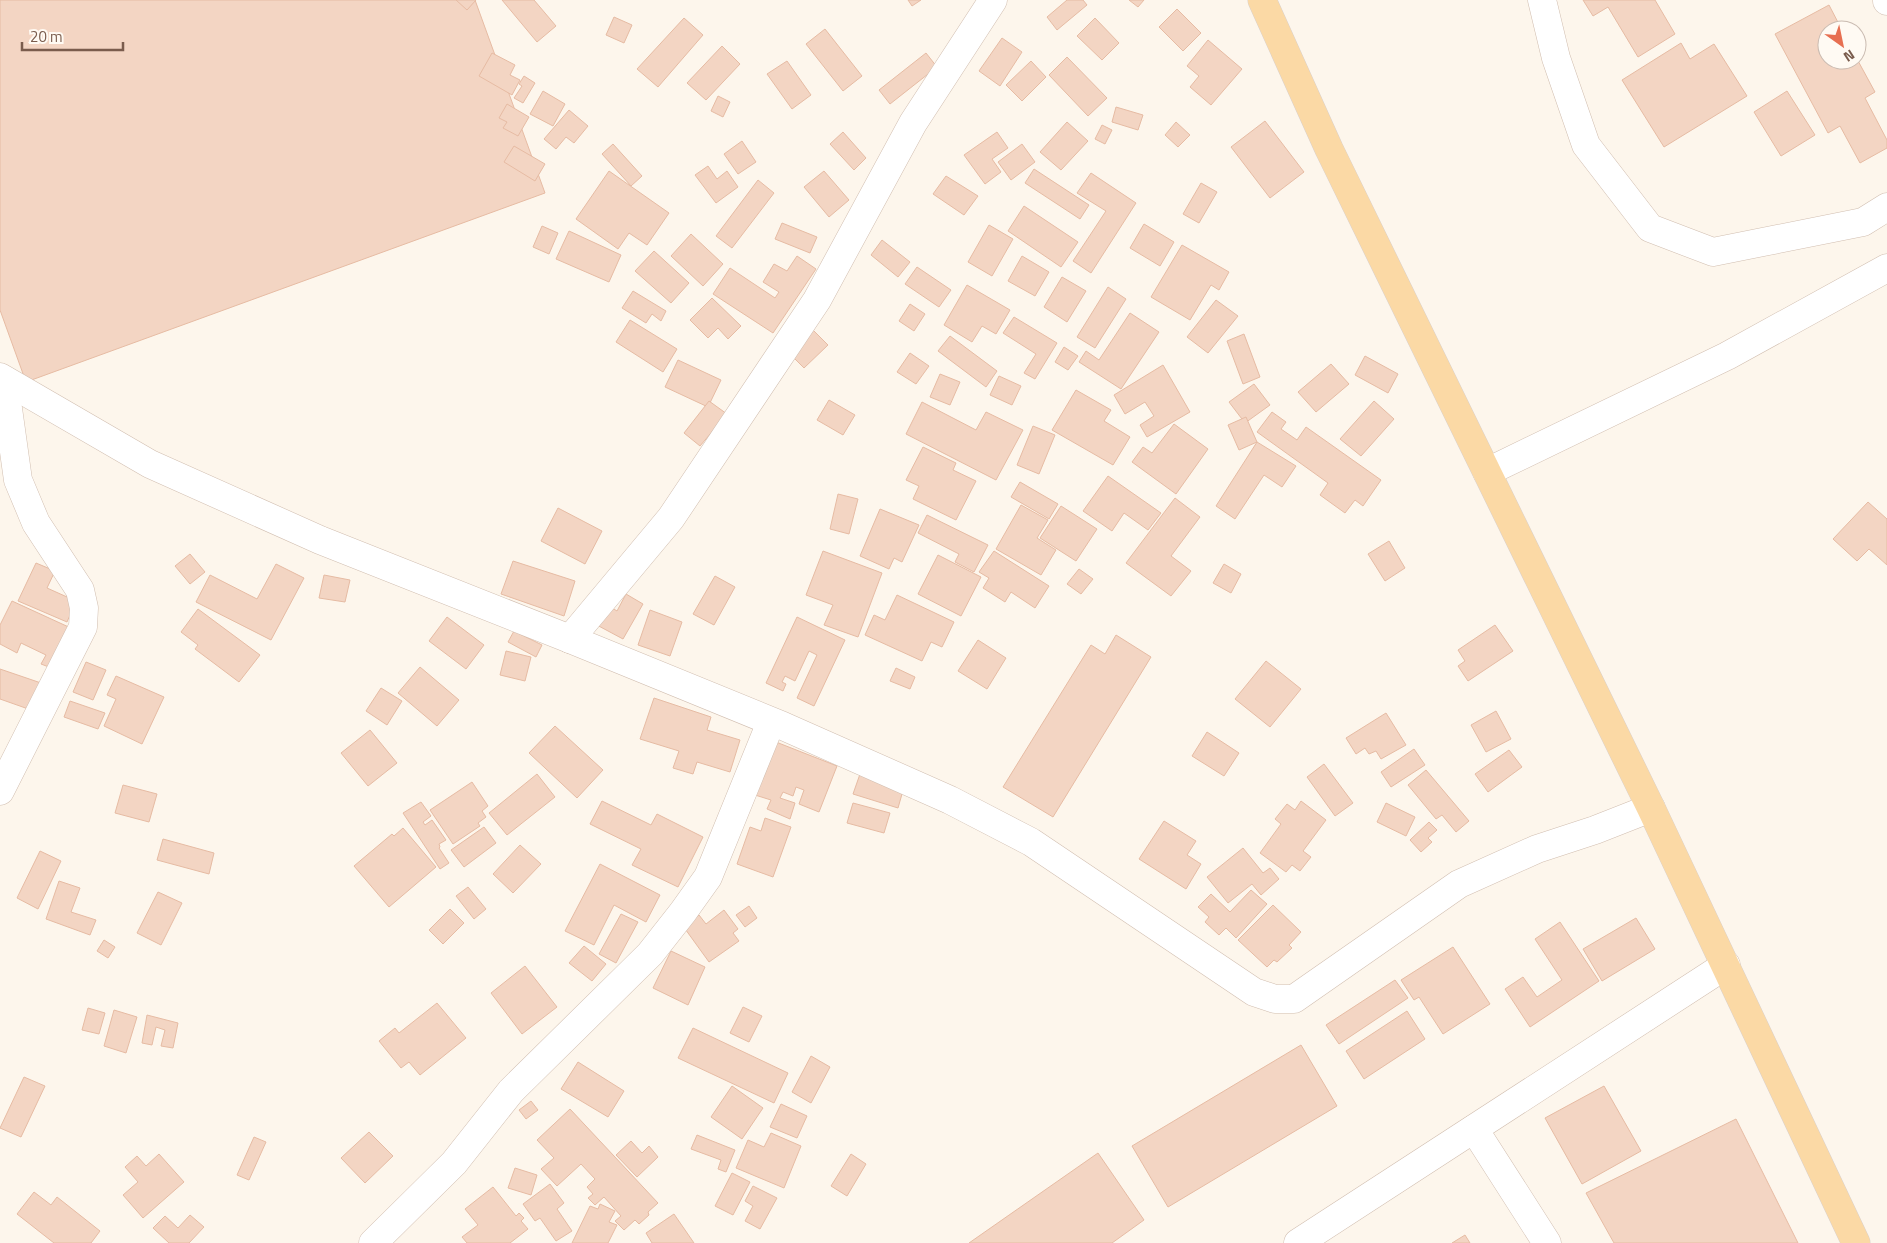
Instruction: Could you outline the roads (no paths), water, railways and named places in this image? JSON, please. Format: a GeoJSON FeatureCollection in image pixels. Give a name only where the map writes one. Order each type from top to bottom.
{"type":"FeatureCollection","features":[{"type":"Feature","properties":{"kind":"main road"},"geometry":{"type":"LineString","coordinates":[[1262,0],[1328,149],[1651,808],[1856,1243]]}},
{"type":"Feature","properties":{"kind":"street"},"geometry":{"type":"LineString","coordinates":[[570,639],[671,518],[817,300],[913,123],[993,0]]}},
{"type":"Feature","properties":{"kind":"street"},"geometry":{"type":"LineString","coordinates":[[1542,0],[1556,58],[1586,145],[1650,228],[1713,252],[1863,222],[1887,207]]}},
{"type":"Feature","properties":{"kind":"street"},"geometry":{"type":"LineString","coordinates":[[1487,472],[1728,356],[1887,268]]}},
{"type":"Feature","properties":{"kind":"street"},"geometry":{"type":"LineString","coordinates":[[2,378],[150,464],[320,540],[570,639],[771,722],[950,800],[1031,842],[1254,992],[1275,999],[1294,999],[1459,884],[1536,848],[1595,830],[1651,808]]}},
{"type":"Feature","properties":{"kind":"street"},"geometry":{"type":"LineString","coordinates":[[0,791],[83,626],[84,608],[80,590],[36,523],[18,480],[2,378]]}},
{"type":"Feature","properties":{"kind":"street"},"geometry":{"type":"LineString","coordinates":[[373,1243],[454,1163],[512,1091],[650,954],[684,912],[708,877],[771,722]]}},
{"type":"Feature","properties":{"kind":"street"},"geometry":{"type":"LineString","coordinates":[[1298,1243],[1726,965]]}},
{"type":"Feature","properties":{"kind":"street"},"geometry":{"type":"LineString","coordinates":[[1474,1128],[1547,1243]]}}]}
